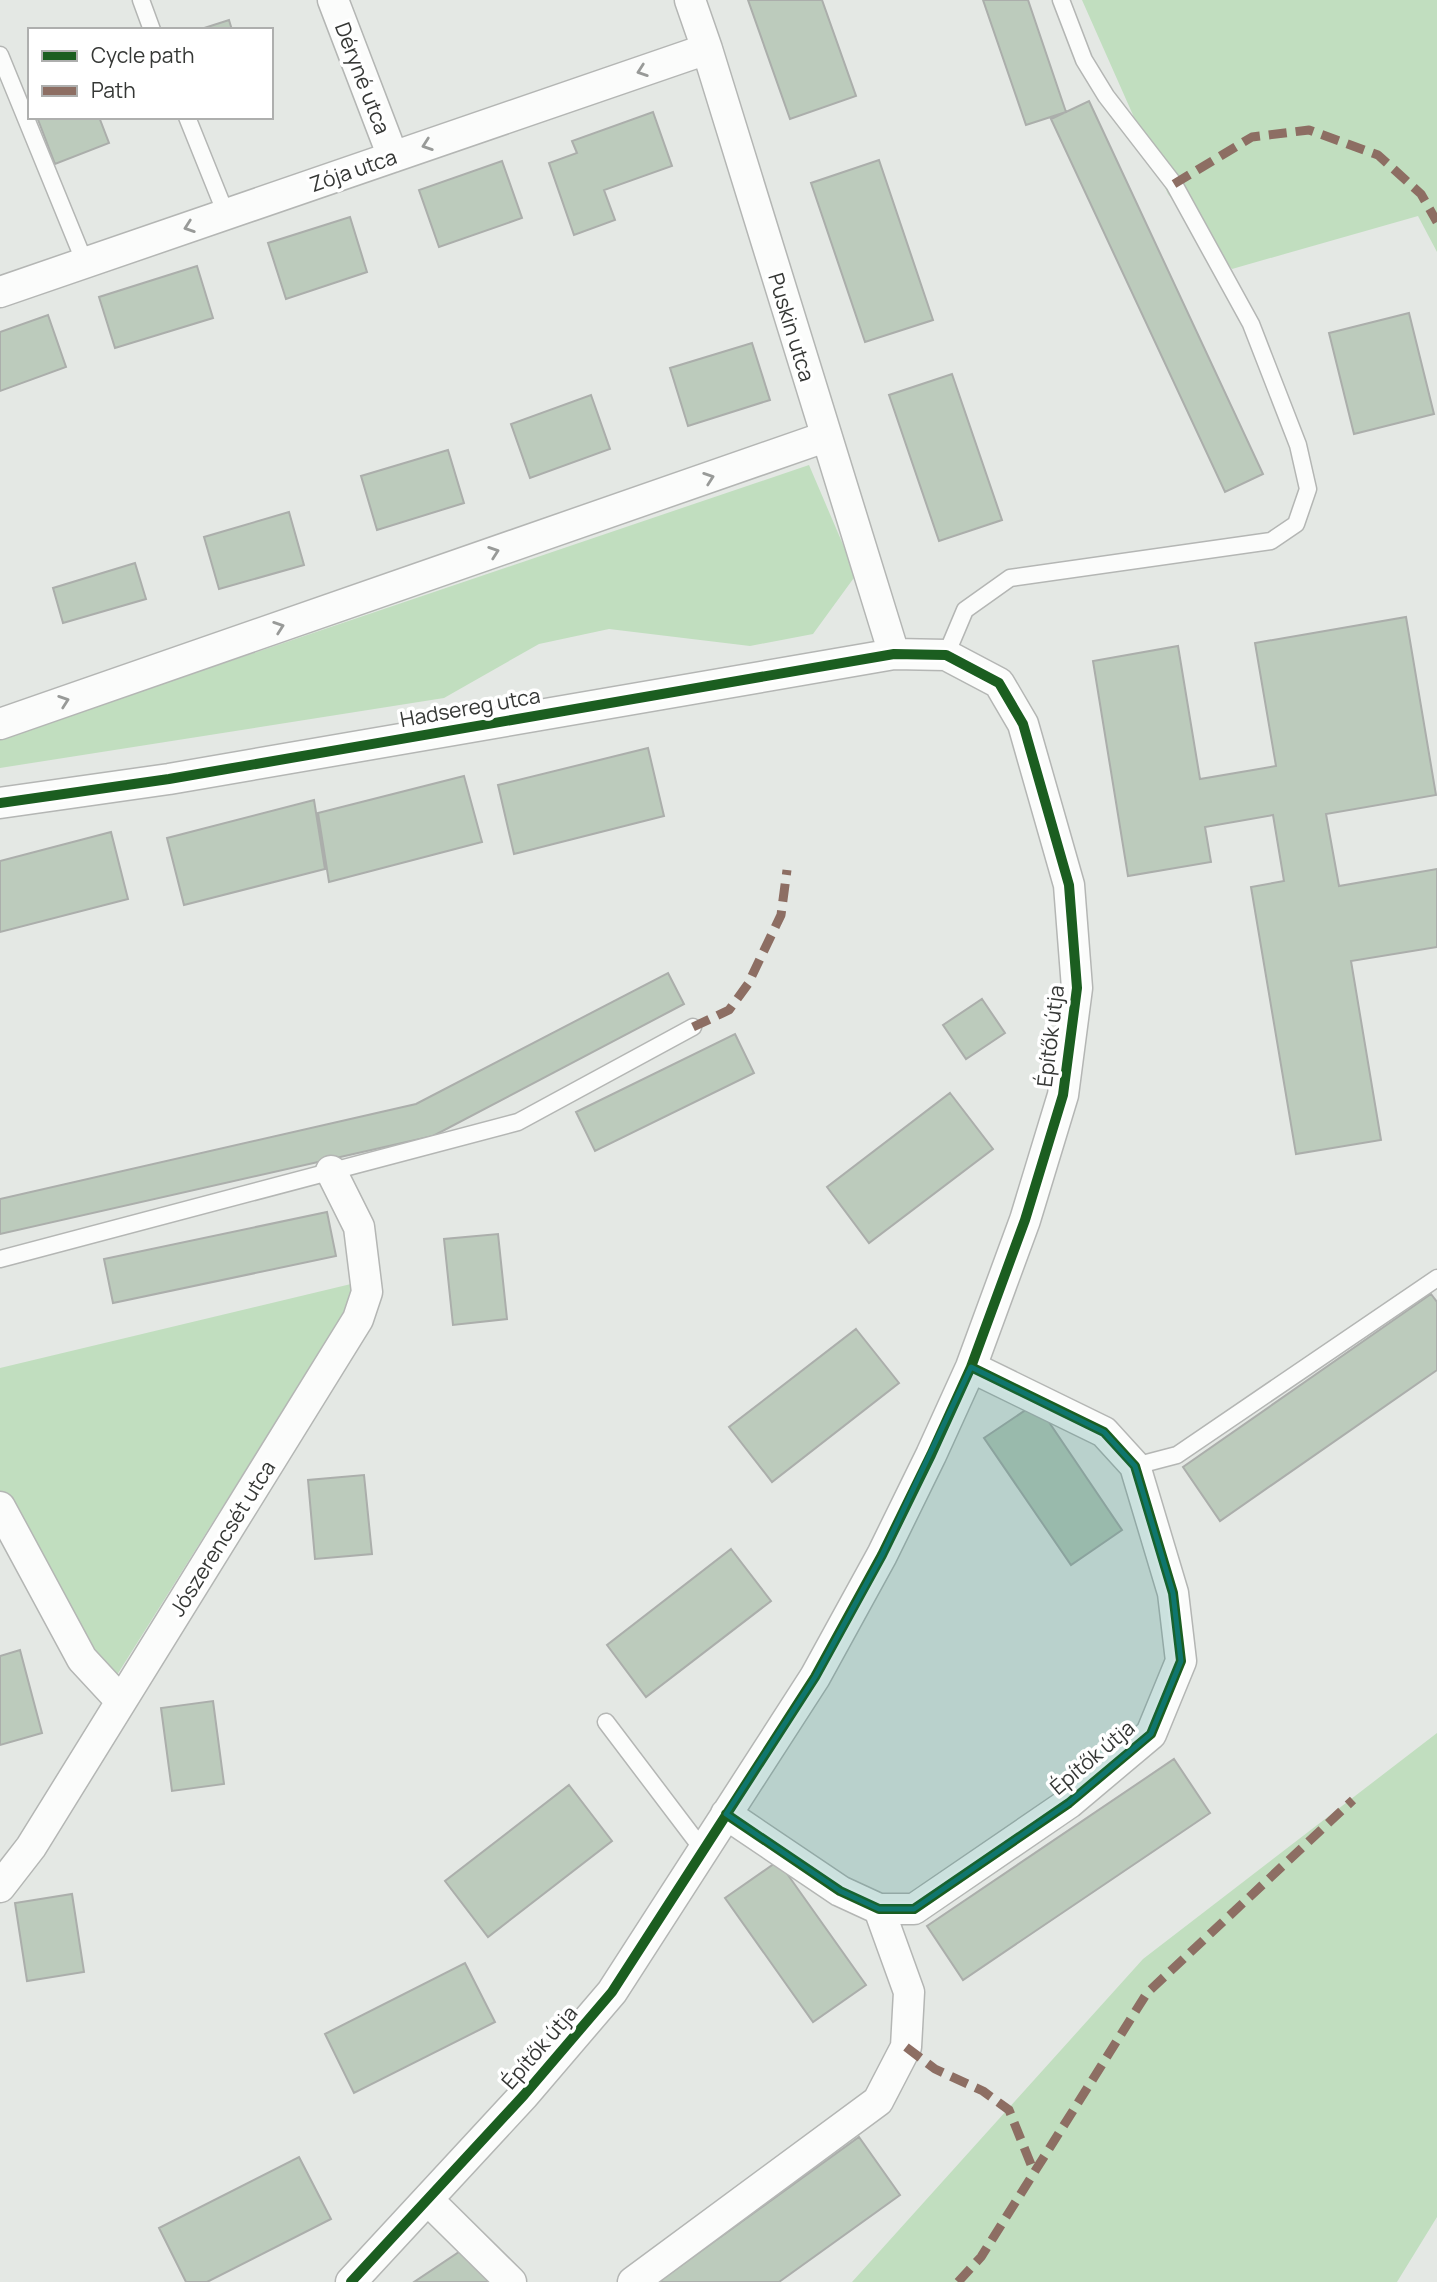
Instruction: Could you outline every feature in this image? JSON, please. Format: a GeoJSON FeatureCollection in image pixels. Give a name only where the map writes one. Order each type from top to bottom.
{"type":"FeatureCollection","features":[{"type":"Feature","properties":{"kind":"street","name":"Déryné utca"},"geometry":{"type":"LineString","coordinates":[[333,0],[393,157]]}},
{"type":"Feature","properties":{"kind":"street","name":"Puskin utca"},"geometry":{"type":"LineString","coordinates":[[690,0],[894,654]]}},
{"type":"Feature","properties":{"kind":"street","name":"Zója utca"},"geometry":{"type":"LineString","coordinates":[[0,292],[707,49]]}},
{"type":"Feature","properties":{"kind":"street"},"geometry":{"type":"LineString","coordinates":[[0,724],[825,437]]}},
{"type":"Feature","properties":{"kind":"street","name":"Hadsereg utca"},"geometry":{"type":"LineString","coordinates":[[0,803],[169,779],[894,654],[946,655]]}},
{"type":"Feature","properties":{"kind":"street","name":"Építők útja"},"geometry":{"type":"LineString","coordinates":[[351,2282],[524,2095],[612,1992],[815,1677],[882,1555],[971,1367],[1025,1220],[1063,1095],[1077,988],[1069,885],[1023,723],[999,683],[946,655]]}},
{"type":"Feature","properties":{"kind":"street","name":"Jószerencsét utca"},"geometry":{"type":"LineString","coordinates":[[0,1888],[31,1847],[358,1319],[367,1292],[359,1227],[331,1171]]}},
{"type":"Feature","properties":{"kind":"street","name":"Építők útja"},"geometry":{"type":"LineString","coordinates":[[726,1814],[840,1891],[879,1909],[914,1909],[1069,1803],[1151,1734],[1181,1661],[1173,1593],[1135,1466],[1104,1432],[971,1367]]}},
{"type":"Feature","properties":{"kind":"street"},"geometry":{"type":"LineString","coordinates":[[0,1507],[82,1659],[120,1700]]}},
{"type":"Feature","properties":{"kind":"street"},"geometry":{"type":"LineString","coordinates":[[633,2282],[878,2101],[906,2047],[909,1992],[879,1909]]}},
{"type":"Feature","properties":{"kind":"street"},"geometry":{"type":"LineString","coordinates":[[428,2200],[512,2282]]}},
{"type":"Feature","properties":{"kind":"lane"},"geometry":{"type":"LineString","coordinates":[[141,0],[151,28]]}},
{"type":"Feature","properties":{"kind":"lane"},"geometry":{"type":"LineString","coordinates":[[946,655],[965,610],[1010,578],[1271,541],[1296,524],[1308,489],[1298,445],[1251,324],[1174,184],[1105,96],[1084,60],[1061,0]]}},
{"type":"Feature","properties":{"kind":"lane"},"geometry":{"type":"LineString","coordinates":[[0,55],[85,263]]}},
{"type":"Feature","properties":{"kind":"lane"},"geometry":{"type":"LineString","coordinates":[[188,119],[226,214]]}},
{"type":"Feature","properties":{"kind":"lane"},"geometry":{"type":"LineString","coordinates":[[0,1259],[518,1122],[693,1027]]}},
{"type":"Feature","properties":{"kind":"lane"},"geometry":{"type":"LineString","coordinates":[[1135,1466],[1177,1455],[1437,1278]]}},
{"type":"Feature","properties":{"kind":"lane"},"geometry":{"type":"LineString","coordinates":[[606,1722],[703,1850]]}},
{"type":"Feature","properties":{"kind":"highlighted area"},"geometry":{"type":"Polygon","coordinates":[[[971,1367],[1104,1432],[1135,1466],[1173,1593],[1181,1661],[1151,1734],[1069,1803],[914,1909],[879,1909],[840,1891],[726,1814],[815,1677],[882,1555],[971,1367]]]}},
{"type":"Feature","properties":{"kind":"green space"},"geometry":{"type":"Polygon","coordinates":[[[1082,0],[1437,0],[1437,252],[1418,216],[1232,269],[1168,194],[1082,0]]]}},
{"type":"Feature","properties":{"kind":"green space"},"geometry":{"type":"Polygon","coordinates":[[[809,465],[856,575],[813,634],[750,646],[609,629],[539,644],[444,698],[0,768],[0,739],[809,465]]]}},
{"type":"Feature","properties":{"kind":"green space"},"geometry":{"type":"Polygon","coordinates":[[[351,1284],[356,1294],[117,1675],[80,1646],[0,1496],[0,1368],[351,1284]]]}},
{"type":"Feature","properties":{"kind":"green space"},"geometry":{"type":"Polygon","coordinates":[[[1437,1733],[1437,2217],[1397,2282],[852,2282],[1143,1959],[1437,1733]]]}},
{"type":"Feature","properties":{"kind":"building"},"geometry":{"type":"Polygon","coordinates":[[[748,0],[822,0],[856,96],[790,119],[748,0]]]}},
{"type":"Feature","properties":{"kind":"building"},"geometry":{"type":"Polygon","coordinates":[[[983,0],[1028,0],[1066,112],[1026,125],[983,0]]]}},
{"type":"Feature","properties":{"kind":"building"},"geometry":{"type":"Polygon","coordinates":[[[229,20],[231,28],[204,28],[229,20]]]}},
{"type":"Feature","properties":{"kind":"building"},"geometry":{"type":"Polygon","coordinates":[[[1089,101],[1263,474],[1225,492],[1051,119],[1089,101]]]}},
{"type":"Feature","properties":{"kind":"building"},"geometry":{"type":"Polygon","coordinates":[[[653,112],[672,166],[604,190],[615,220],[574,235],[549,163],[577,153],[572,141],[653,112]]]}},
{"type":"Feature","properties":{"kind":"building"},"geometry":{"type":"Polygon","coordinates":[[[38,119],[100,119],[109,143],[55,164],[38,119]]]}},
{"type":"Feature","properties":{"kind":"building"},"geometry":{"type":"Polygon","coordinates":[[[879,160],[933,320],[865,342],[811,183],[879,160]]]}},
{"type":"Feature","properties":{"kind":"building"},"geometry":{"type":"Polygon","coordinates":[[[502,161],[522,218],[439,247],[419,190],[502,161]]]}},
{"type":"Feature","properties":{"kind":"building"},"geometry":{"type":"Polygon","coordinates":[[[350,217],[367,272],[286,299],[268,243],[350,217]]]}},
{"type":"Feature","properties":{"kind":"building"},"geometry":{"type":"Polygon","coordinates":[[[197,266],[213,318],[115,348],[99,297],[197,266]]]}},
{"type":"Feature","properties":{"kind":"building"},"geometry":{"type":"Polygon","coordinates":[[[1409,313],[1434,414],[1354,434],[1329,333],[1409,313]]]}},
{"type":"Feature","properties":{"kind":"building"},"geometry":{"type":"Polygon","coordinates":[[[48,315],[66,367],[0,391],[0,332],[48,315]]]}},
{"type":"Feature","properties":{"kind":"building"},"geometry":{"type":"Polygon","coordinates":[[[752,343],[770,400],[688,426],[670,368],[752,343]]]}},
{"type":"Feature","properties":{"kind":"building"},"geometry":{"type":"Polygon","coordinates":[[[952,374],[1002,520],[939,541],[889,395],[952,374]]]}},
{"type":"Feature","properties":{"kind":"building"},"geometry":{"type":"Polygon","coordinates":[[[591,395],[610,449],[530,478],[511,424],[591,395]]]}},
{"type":"Feature","properties":{"kind":"building"},"geometry":{"type":"Polygon","coordinates":[[[448,450],[464,503],[377,530],[361,476],[448,450]]]}},
{"type":"Feature","properties":{"kind":"building"},"geometry":{"type":"Polygon","coordinates":[[[289,512],[304,565],[219,589],[204,537],[289,512]]]}},
{"type":"Feature","properties":{"kind":"building"},"geometry":{"type":"Polygon","coordinates":[[[135,563],[146,599],[63,623],[53,588],[135,563]]]}},
{"type":"Feature","properties":{"kind":"building"},"geometry":{"type":"Polygon","coordinates":[[[1406,617],[1436,795],[1326,814],[1339,886],[1437,869],[1437,947],[1351,961],[1381,1140],[1296,1154],[1251,887],[1284,881],[1273,815],[1205,827],[1211,862],[1128,876],[1093,661],[1178,646],[1200,779],[1276,766],[1255,643],[1406,617]]]}},
{"type":"Feature","properties":{"kind":"building"},"geometry":{"type":"Polygon","coordinates":[[[648,748],[664,816],[514,854],[498,785],[648,748]]]}},
{"type":"Feature","properties":{"kind":"building"},"geometry":{"type":"Polygon","coordinates":[[[464,776],[482,842],[329,882],[318,813],[464,776]]]}},
{"type":"Feature","properties":{"kind":"building"},"geometry":{"type":"Polygon","coordinates":[[[314,800],[325,869],[184,905],[167,838],[314,800]]]}},
{"type":"Feature","properties":{"kind":"building"},"geometry":{"type":"Polygon","coordinates":[[[111,832],[128,899],[0,932],[0,861],[111,832]]]}},
{"type":"Feature","properties":{"kind":"building"},"geometry":{"type":"Polygon","coordinates":[[[668,973],[684,1004],[433,1136],[0,1234],[0,1199],[416,1104],[668,973]]]}},
{"type":"Feature","properties":{"kind":"building"},"geometry":{"type":"Polygon","coordinates":[[[982,999],[1005,1033],[966,1059],[943,1025],[982,999]]]}},
{"type":"Feature","properties":{"kind":"building"},"geometry":{"type":"Polygon","coordinates":[[[735,1034],[754,1073],[595,1151],[576,1112],[735,1034]]]}},
{"type":"Feature","properties":{"kind":"building"},"geometry":{"type":"Polygon","coordinates":[[[950,1093],[993,1149],[869,1243],[827,1187],[950,1093]]]}},
{"type":"Feature","properties":{"kind":"building"},"geometry":{"type":"Polygon","coordinates":[[[327,1212],[336,1256],[113,1303],[104,1259],[327,1212]]]}},
{"type":"Feature","properties":{"kind":"building"},"geometry":{"type":"Polygon","coordinates":[[[498,1234],[507,1319],[453,1325],[444,1239],[498,1234]]]}},
{"type":"Feature","properties":{"kind":"building"},"geometry":{"type":"Polygon","coordinates":[[[1431,1294],[1437,1302],[1437,1370],[1220,1521],[1183,1467],[1431,1294]]]}},
{"type":"Feature","properties":{"kind":"building"},"geometry":{"type":"Polygon","coordinates":[[[856,1329],[899,1383],[772,1482],[729,1427],[856,1329]]]}},
{"type":"Feature","properties":{"kind":"building"},"geometry":{"type":"Polygon","coordinates":[[[1036,1403],[1122,1530],[1071,1565],[984,1438],[1036,1403]]]}},
{"type":"Feature","properties":{"kind":"building"},"geometry":{"type":"Polygon","coordinates":[[[364,1475],[372,1554],[315,1559],[308,1480],[364,1475]]]}},
{"type":"Feature","properties":{"kind":"building"},"geometry":{"type":"Polygon","coordinates":[[[731,1549],[771,1601],[646,1697],[607,1645],[731,1549]]]}},
{"type":"Feature","properties":{"kind":"building"},"geometry":{"type":"Polygon","coordinates":[[[20,1650],[42,1733],[0,1745],[0,1656],[20,1650]]]}},
{"type":"Feature","properties":{"kind":"building"},"geometry":{"type":"Polygon","coordinates":[[[213,1701],[224,1784],[172,1791],[161,1708],[213,1701]]]}},
{"type":"Feature","properties":{"kind":"building"},"geometry":{"type":"Polygon","coordinates":[[[1174,1759],[1210,1813],[963,1980],[927,1926],[1174,1759]]]}},
{"type":"Feature","properties":{"kind":"building"},"geometry":{"type":"Polygon","coordinates":[[[569,1785],[612,1841],[488,1937],[445,1881],[569,1785]]]}},
{"type":"Feature","properties":{"kind":"building"},"geometry":{"type":"Polygon","coordinates":[[[778,1861],[866,1985],[813,2022],[725,1898],[778,1861]]]}},
{"type":"Feature","properties":{"kind":"building"},"geometry":{"type":"Polygon","coordinates":[[[72,1894],[84,1972],[27,1981],[15,1903],[72,1894]]]}},
{"type":"Feature","properties":{"kind":"building"},"geometry":{"type":"Polygon","coordinates":[[[465,1963],[495,2022],[354,2093],[325,2034],[465,1963]]]}},
{"type":"Feature","properties":{"kind":"building"},"geometry":{"type":"Polygon","coordinates":[[[859,2137],[900,2195],[779,2282],[658,2282],[859,2137]]]}},
{"type":"Feature","properties":{"kind":"building"},"geometry":{"type":"Polygon","coordinates":[[[299,2157],[331,2219],[207,2282],[186,2282],[159,2228],[299,2157]]]}},
{"type":"Feature","properties":{"kind":"building"},"geometry":{"type":"Polygon","coordinates":[[[468,2246],[492,2282],[414,2282],[468,2246]]]}},
{"type":"Feature","properties":{"kind":"marked path"},"geometry":{"type":"LineString","coordinates":[[1174,184],[1252,137],[1309,130],[1378,155],[1421,194],[1437,222]]}},
{"type":"Feature","properties":{"kind":"marked path"},"geometry":{"type":"LineString","coordinates":[[693,1027],[729,1010],[748,984],[781,915],[787,870]]}},
{"type":"Feature","properties":{"kind":"marked path"},"geometry":{"type":"LineString","coordinates":[[958,2282],[981,2257],[1147,1993],[1353,1800]]}},
{"type":"Feature","properties":{"kind":"marked path"},"geometry":{"type":"LineString","coordinates":[[906,2047],[935,2069],[983,2091],[1009,2110],[1034,2172]]}},
{"type":"Feature","properties":{"kind":"cycle path"},"geometry":{"type":"LineString","coordinates":[[0,803],[169,779],[894,654],[946,655],[999,683],[1023,724],[1069,885],[1077,988],[1063,1095],[1025,1220],[971,1367],[882,1555],[815,1677],[612,1992],[524,2095],[351,2282]]}},
{"type":"Feature","properties":{"kind":"cycle path"},"geometry":{"type":"LineString","coordinates":[[726,1814],[840,1891],[879,1909],[914,1909],[1069,1803],[1151,1734],[1181,1661],[1173,1593],[1135,1466],[1104,1432],[971,1367]]}}]}
